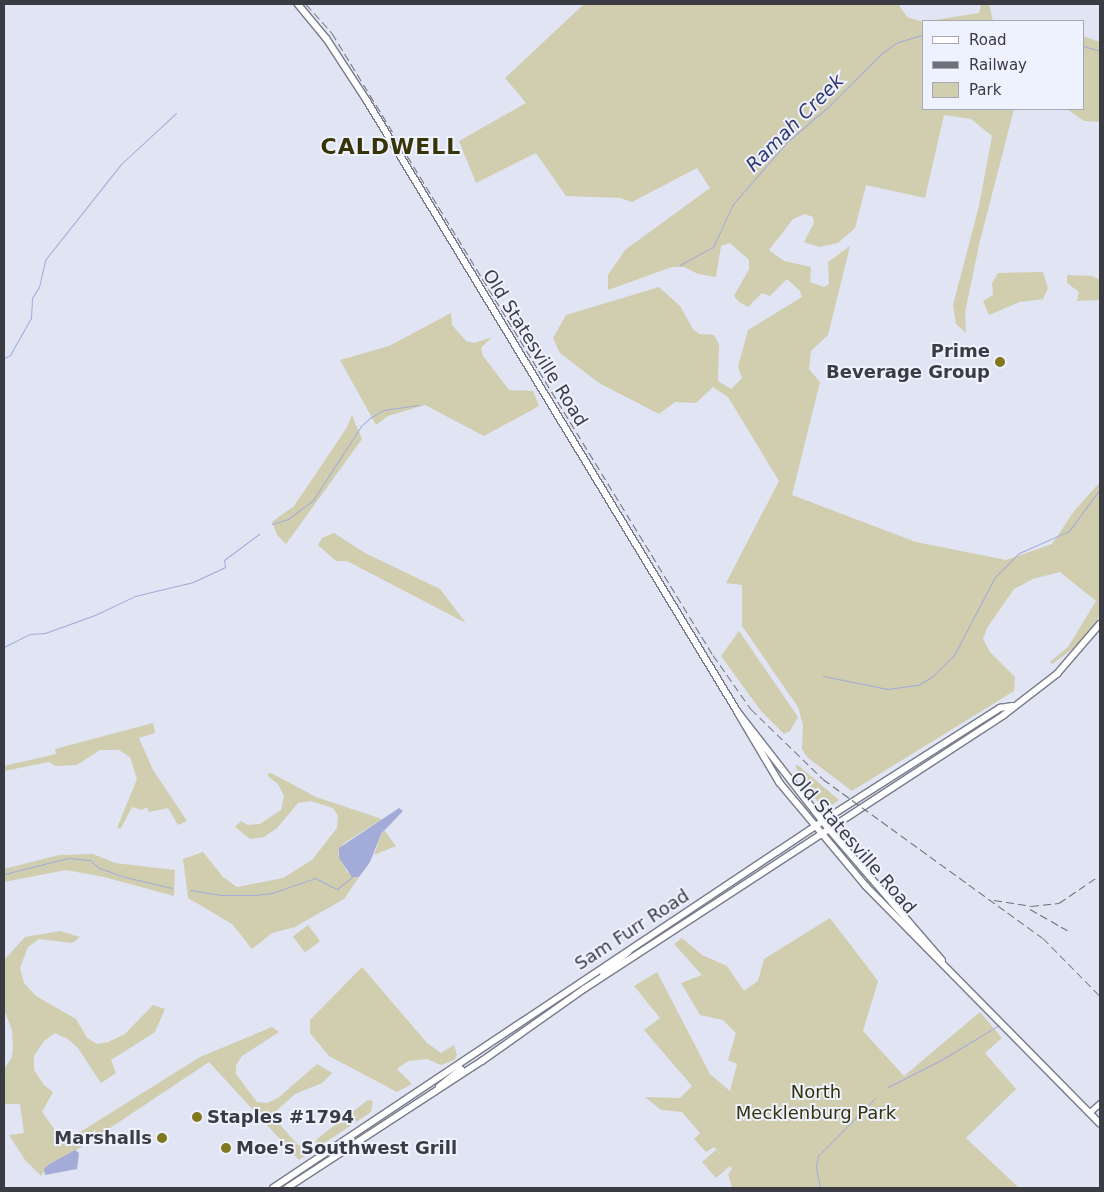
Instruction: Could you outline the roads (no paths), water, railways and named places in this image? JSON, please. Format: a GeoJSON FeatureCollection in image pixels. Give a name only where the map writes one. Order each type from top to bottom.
{"type":"FeatureCollection","features":[{"type":"Feature","properties":{"kind":"main road","name":"Old Statesville Road"},"geometry":{"type":"LineString","coordinates":[[298,4],[327,39],[368,102],[738,712],[763,760],[814,827],[880,899],[1100,1123]]}},
{"type":"Feature","properties":{"kind":"main road","name":"Sam Furr Road"},"geometry":{"type":"LineString","coordinates":[[287,1188],[439,1089],[584,989],[1004,715],[1012,706],[1057,674],[1100,624]]}},
{"type":"Feature","properties":{"kind":"main road","name":"Sam Furr Road"},"geometry":{"type":"LineString","coordinates":[[273,1188],[500,1039],[822,821],[1000,708],[1012,706]]}},
{"type":"Feature","properties":{"kind":"main road","name":"Old Statesville Road"},"geometry":{"type":"LineString","coordinates":[[738,712],[822,821],[916,927],[942,960]]}},
{"type":"Feature","properties":{"kind":"main road"},"geometry":{"type":"LineString","coordinates":[[880,899],[908,925],[916,927]]}},
{"type":"Feature","properties":{"kind":"main road"},"geometry":{"type":"LineString","coordinates":[[584,989],[627,955],[628,951]]}},
{"type":"Feature","properties":{"kind":"main road"},"geometry":{"type":"LineString","coordinates":[[439,1089],[442,1083],[500,1039]]}},
{"type":"Feature","properties":{"kind":"main road"},"geometry":{"type":"LineString","coordinates":[[339,1154],[390,1116],[394,1108]]}},
{"type":"Feature","properties":{"kind":"street"},"geometry":{"type":"LineString","coordinates":[[1090,1112],[1100,1102]]}},
{"type":"Feature","properties":{"kind":"water"},"geometry":{"type":"Polygon","coordinates":[[[399,808],[403,811],[381,834],[370,862],[359,877],[352,877],[339,858],[339,848],[399,808]]]}},
{"type":"Feature","properties":{"kind":"water"},"geometry":{"type":"Polygon","coordinates":[[[75,1150],[79,1153],[77,1169],[45,1175],[44,1169],[48,1165],[75,1150]]]}},
{"type":"Feature","properties":{"kind":"waterway","name":"Ramah Creek"},"geometry":{"type":"LineString","coordinates":[[680,265],[713,247],[733,204],[787,142],[829,106],[882,53],[898,42],[922,35]]}},
{"type":"Feature","properties":{"kind":"waterway","name":"Ramah Creek"},"geometry":{"type":"LineString","coordinates":[[1084,46],[1100,51]]}},
{"type":"Feature","properties":{"kind":"waterway"},"geometry":{"type":"LineString","coordinates":[[4,358],[10,355],[31,318],[32,298],[39,287],[45,260],[121,164],[176,113]]}},
{"type":"Feature","properties":{"kind":"waterway"},"geometry":{"type":"LineString","coordinates":[[272,524],[288,519],[313,500],[361,426],[370,418],[383,410],[419,405]]}},
{"type":"Feature","properties":{"kind":"waterway"},"geometry":{"type":"LineString","coordinates":[[823,676],[888,689],[918,685],[933,676],[954,655],[995,577],[1019,553],[1069,531],[1100,489]]}},
{"type":"Feature","properties":{"kind":"waterway"},"geometry":{"type":"LineString","coordinates":[[4,647],[30,634],[45,633],[95,615],[135,596],[193,582],[225,567],[224,560],[259,534]]}},
{"type":"Feature","properties":{"kind":"waterway"},"geometry":{"type":"LineString","coordinates":[[4,874],[68,858],[90,860],[99,868],[125,877],[172,888]]}},
{"type":"Feature","properties":{"kind":"waterway"},"geometry":{"type":"LineString","coordinates":[[190,890],[220,895],[254,895],[272,893],[315,878],[337,889],[352,877]]}},
{"type":"Feature","properties":{"kind":"waterway"},"geometry":{"type":"LineString","coordinates":[[888,1087],[941,1060],[999,1025]]}},
{"type":"Feature","properties":{"kind":"waterway"},"geometry":{"type":"LineString","coordinates":[[820,1188],[816,1167],[818,1156],[875,1098]]}},
{"type":"Feature","properties":{"kind":"railway"},"geometry":{"type":"LineString","coordinates":[[306,4],[332,33],[713,655],[751,709],[823,779],[1043,938],[1100,996]]}},
{"type":"Feature","properties":{"kind":"railway"},"geometry":{"type":"LineString","coordinates":[[994,900],[1031,906],[1059,903],[1100,875]]}},
{"type":"Feature","properties":{"kind":"railway"},"geometry":{"type":"LineString","coordinates":[[1030,909],[1067,930]]}},
{"type":"Feature","properties":{"kind":"place","name":"Prime Beverage Group"},"geometry":{"type":"Point","coordinates":[1000,362]}},
{"type":"Feature","properties":{"kind":"place","name":"Staples #1794"},"geometry":{"type":"Point","coordinates":[197,1117]}},
{"type":"Feature","properties":{"kind":"place","name":"Marshalls"},"geometry":{"type":"Point","coordinates":[162,1138]}},
{"type":"Feature","properties":{"kind":"place","name":"Moe's Southwest Grill"},"geometry":{"type":"Point","coordinates":[226,1148]}},
{"type":"Feature","properties":{"kind":"district","name":"CALDWELL"},"geometry":{"type":"Point","coordinates":[391,147]}},
{"type":"Feature","properties":{"kind":"park label","name":"North Mecklenburg Park"},"geometry":{"type":"Point","coordinates":[816,1103]}}]}
